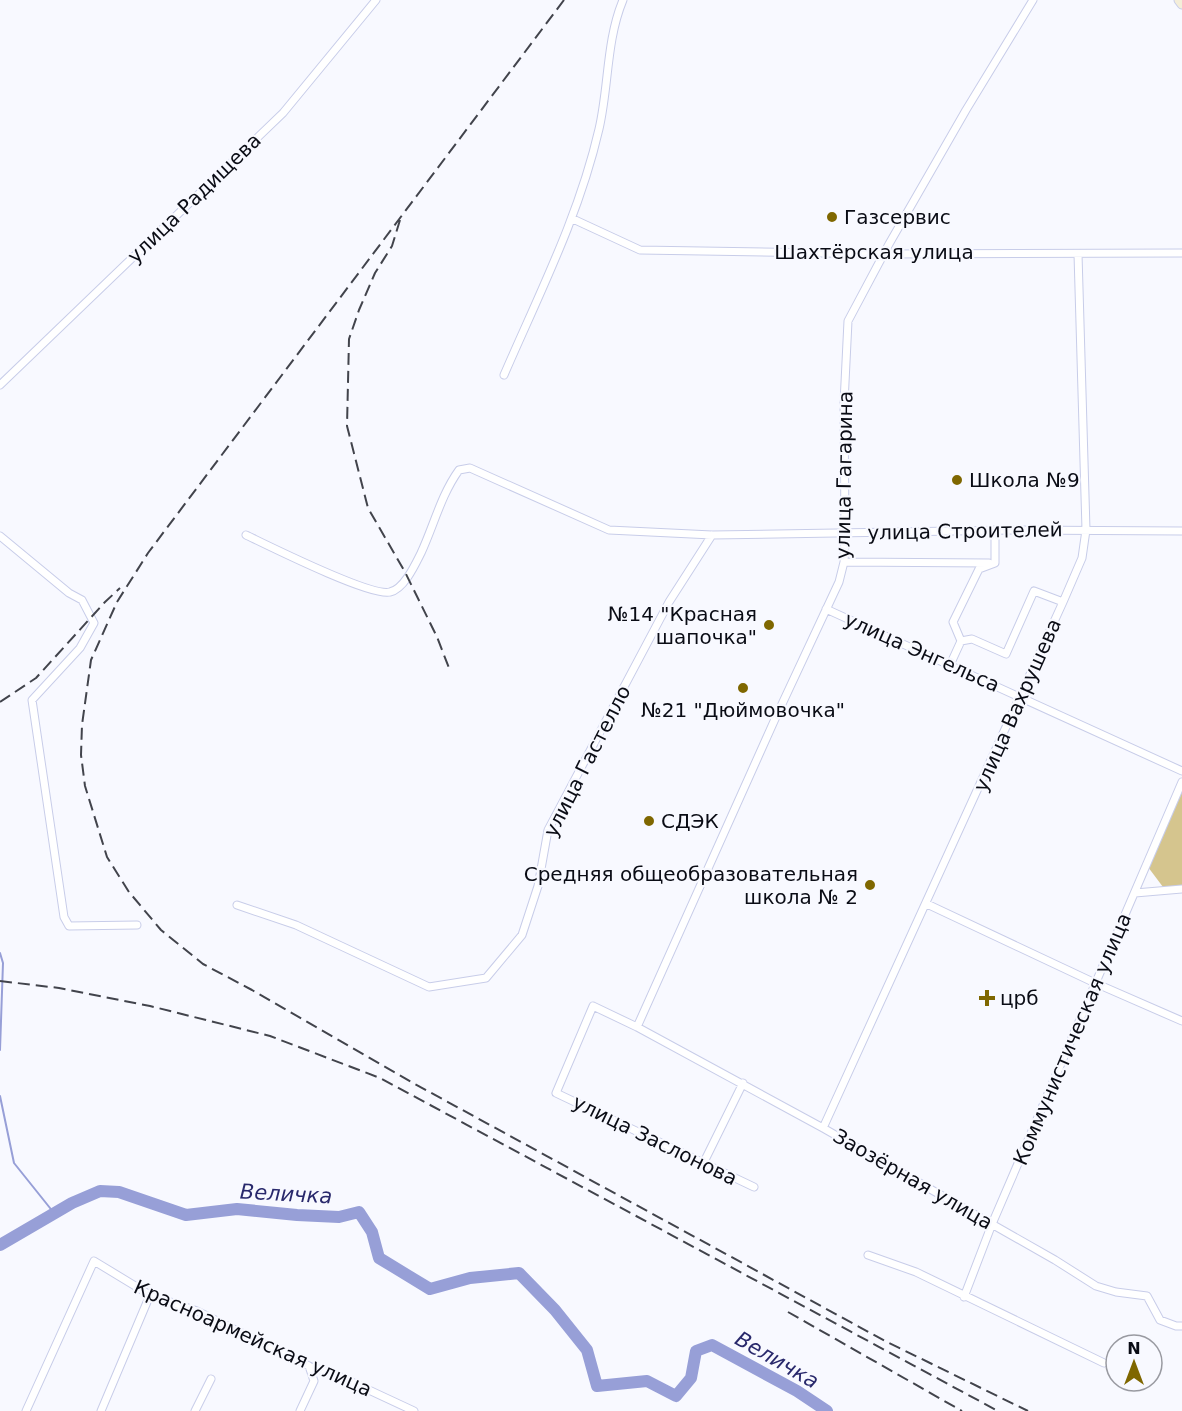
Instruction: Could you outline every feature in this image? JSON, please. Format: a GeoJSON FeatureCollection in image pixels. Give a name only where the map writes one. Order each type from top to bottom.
{"type":"FeatureCollection","features":[{"type":"Feature","properties":{"kind":"main road"},"geometry":{"type":"LineString","coordinates":[[1179,0],[1182,4]]}},
{"type":"Feature","properties":{"kind":"street","name":"улица Радищева"},"geometry":{"type":"LineString","coordinates":[[0,385],[283,113],[376,0]]}},
{"type":"Feature","properties":{"kind":"street"},"geometry":{"type":"LineString","coordinates":[[504,375],[573,219],[599,128],[615,20],[623,0]]}},
{"type":"Feature","properties":{"kind":"street","name":"улица Гагарина"},"geometry":{"type":"LineString","coordinates":[[638,1027],[839,582],[844,562],[844,403],[848,321],[966,110],[1033,0]]}},
{"type":"Feature","properties":{"kind":"street","name":"Шахтёрская улица"},"geometry":{"type":"LineString","coordinates":[[573,219],[640,250],[884,254],[1182,253]]}},
{"type":"Feature","properties":{"kind":"street","name":"улица Вахрушева"},"geometry":{"type":"LineString","coordinates":[[823,1128],[1022,697],[1082,558],[1086,530],[1078,254]]}},
{"type":"Feature","properties":{"kind":"street","name":"улица Строителей"},"geometry":{"type":"LineString","coordinates":[[246,535],[340,578],[384,592],[393,592],[402,584],[420,554],[450,483],[459,470],[470,468],[609,530],[712,535],[995,530],[1182,531]]}},
{"type":"Feature","properties":{"kind":"street"},"geometry":{"type":"LineString","coordinates":[[995,530],[995,563]]}},
{"type":"Feature","properties":{"kind":"street","name":"улица Гастелло"},"geometry":{"type":"LineString","coordinates":[[237,905],[296,925],[429,987],[486,978],[522,935],[538,886],[548,830],[669,602],[712,535]]}},
{"type":"Feature","properties":{"kind":"street"},"geometry":{"type":"LineString","coordinates":[[0,536],[69,593],[82,600],[94,623],[80,648],[32,700],[64,917],[69,926],[136,925]]}},
{"type":"Feature","properties":{"kind":"street"},"geometry":{"type":"LineString","coordinates":[[844,562],[995,563]]}},
{"type":"Feature","properties":{"kind":"street"},"geometry":{"type":"LineString","coordinates":[[950,665],[961,641],[953,622],[979,569],[995,563]]}},
{"type":"Feature","properties":{"kind":"street"},"geometry":{"type":"LineString","coordinates":[[961,641],[972,639],[1005,654],[1034,591],[1063,602]]}},
{"type":"Feature","properties":{"kind":"street","name":"улица Энгельса"},"geometry":{"type":"LineString","coordinates":[[826,609],[1182,771]]}},
{"type":"Feature","properties":{"kind":"street","name":"Коммунистическая улица"},"geometry":{"type":"LineString","coordinates":[[964,1297],[992,1224],[1182,782]]}},
{"type":"Feature","properties":{"kind":"street"},"geometry":{"type":"LineString","coordinates":[[1135,893],[1182,889]]}},
{"type":"Feature","properties":{"kind":"street"},"geometry":{"type":"LineString","coordinates":[[927,904],[1182,1021]]}},
{"type":"Feature","properties":{"kind":"street","name":"улица Заслонова"},"geometry":{"type":"LineString","coordinates":[[638,1027],[593,1006],[556,1093],[754,1187]]}},
{"type":"Feature","properties":{"kind":"street","name":"Заозёрная улица"},"geometry":{"type":"LineString","coordinates":[[638,1027],[823,1128],[1096,1286],[1116,1292],[1148,1296],[1160,1320],[1182,1326]]}},
{"type":"Feature","properties":{"kind":"street"},"geometry":{"type":"LineString","coordinates":[[703,1164],[743,1083]]}},
{"type":"Feature","properties":{"kind":"street"},"geometry":{"type":"LineString","coordinates":[[868,1255],[916,1272],[1104,1363]]}},
{"type":"Feature","properties":{"kind":"street","name":"Красноармейская улица"},"geometry":{"type":"LineString","coordinates":[[26,1411],[94,1261],[150,1294],[197,1311],[309,1366],[341,1377],[414,1411]]}},
{"type":"Feature","properties":{"kind":"street"},"geometry":{"type":"LineString","coordinates":[[101,1411],[150,1294]]}},
{"type":"Feature","properties":{"kind":"street"},"geometry":{"type":"LineString","coordinates":[[300,1411],[314,1381],[309,1366]]}},
{"type":"Feature","properties":{"kind":"street"},"geometry":{"type":"LineString","coordinates":[[195,1411],[211,1379]]}},
{"type":"Feature","properties":{"kind":"shaded area"},"geometry":{"type":"Polygon","coordinates":[[[1182,792],[1182,886],[1163,887],[1148,867],[1182,792]]]}},
{"type":"Feature","properties":{"kind":"waterway"},"geometry":{"type":"LineString","coordinates":[[0,953],[3,963],[0,1050]]}},
{"type":"Feature","properties":{"kind":"waterway"},"geometry":{"type":"LineString","coordinates":[[0,1096],[14,1163],[54,1213]]}},
{"type":"Feature","properties":{"kind":"waterway","name":"Величка"},"geometry":{"type":"LineString","coordinates":[[0,1245],[72,1203],[100,1191],[119,1192],[186,1215],[237,1209],[339,1217],[359,1212],[372,1232],[379,1258],[430,1289],[470,1278],[519,1273],[555,1310],[587,1350],[597,1386],[647,1381],[676,1396],[691,1378],[696,1351],[712,1345],[797,1391],[827,1411]]}},
{"type":"Feature","properties":{"kind":"railway"},"geometry":{"type":"LineString","coordinates":[[564,0],[148,553],[117,602],[91,660],[82,725],[81,755],[85,786],[107,857],[129,892],[161,930],[203,964],[415,1084],[885,1341],[1028,1411]]}},
{"type":"Feature","properties":{"kind":"railway"},"geometry":{"type":"LineString","coordinates":[[400,220],[392,246],[375,273],[349,339],[347,426],[368,508],[405,572],[437,637],[449,668]]}},
{"type":"Feature","properties":{"kind":"railway"},"geometry":{"type":"LineString","coordinates":[[0,702],[36,678],[120,588]]}},
{"type":"Feature","properties":{"kind":"railway"},"geometry":{"type":"LineString","coordinates":[[0,981],[59,988],[150,1006],[270,1036],[380,1078],[998,1411]]}},
{"type":"Feature","properties":{"kind":"railway"},"geometry":{"type":"LineString","coordinates":[[788,1312],[962,1411]]}},
{"type":"Feature","properties":{"kind":"place","name":"Газсервис"},"geometry":{"type":"Point","coordinates":[832,217]}},
{"type":"Feature","properties":{"kind":"place","name":"Школа №9"},"geometry":{"type":"Point","coordinates":[957,480]}},
{"type":"Feature","properties":{"kind":"place","name":"№14 \"Красная шапочка\""},"geometry":{"type":"Point","coordinates":[769,625]}},
{"type":"Feature","properties":{"kind":"place","name":"№21 \"Дюймовочка\""},"geometry":{"type":"Point","coordinates":[743,688]}},
{"type":"Feature","properties":{"kind":"place","name":"СДЭК"},"geometry":{"type":"Point","coordinates":[649,821]}},
{"type":"Feature","properties":{"kind":"place","name":"Средняя общеобразовательная школа № 2"},"geometry":{"type":"Point","coordinates":[870,885]}},
{"type":"Feature","properties":{"kind":"place","name":"црб"},"geometry":{"type":"Point","coordinates":[987,998]}}]}
